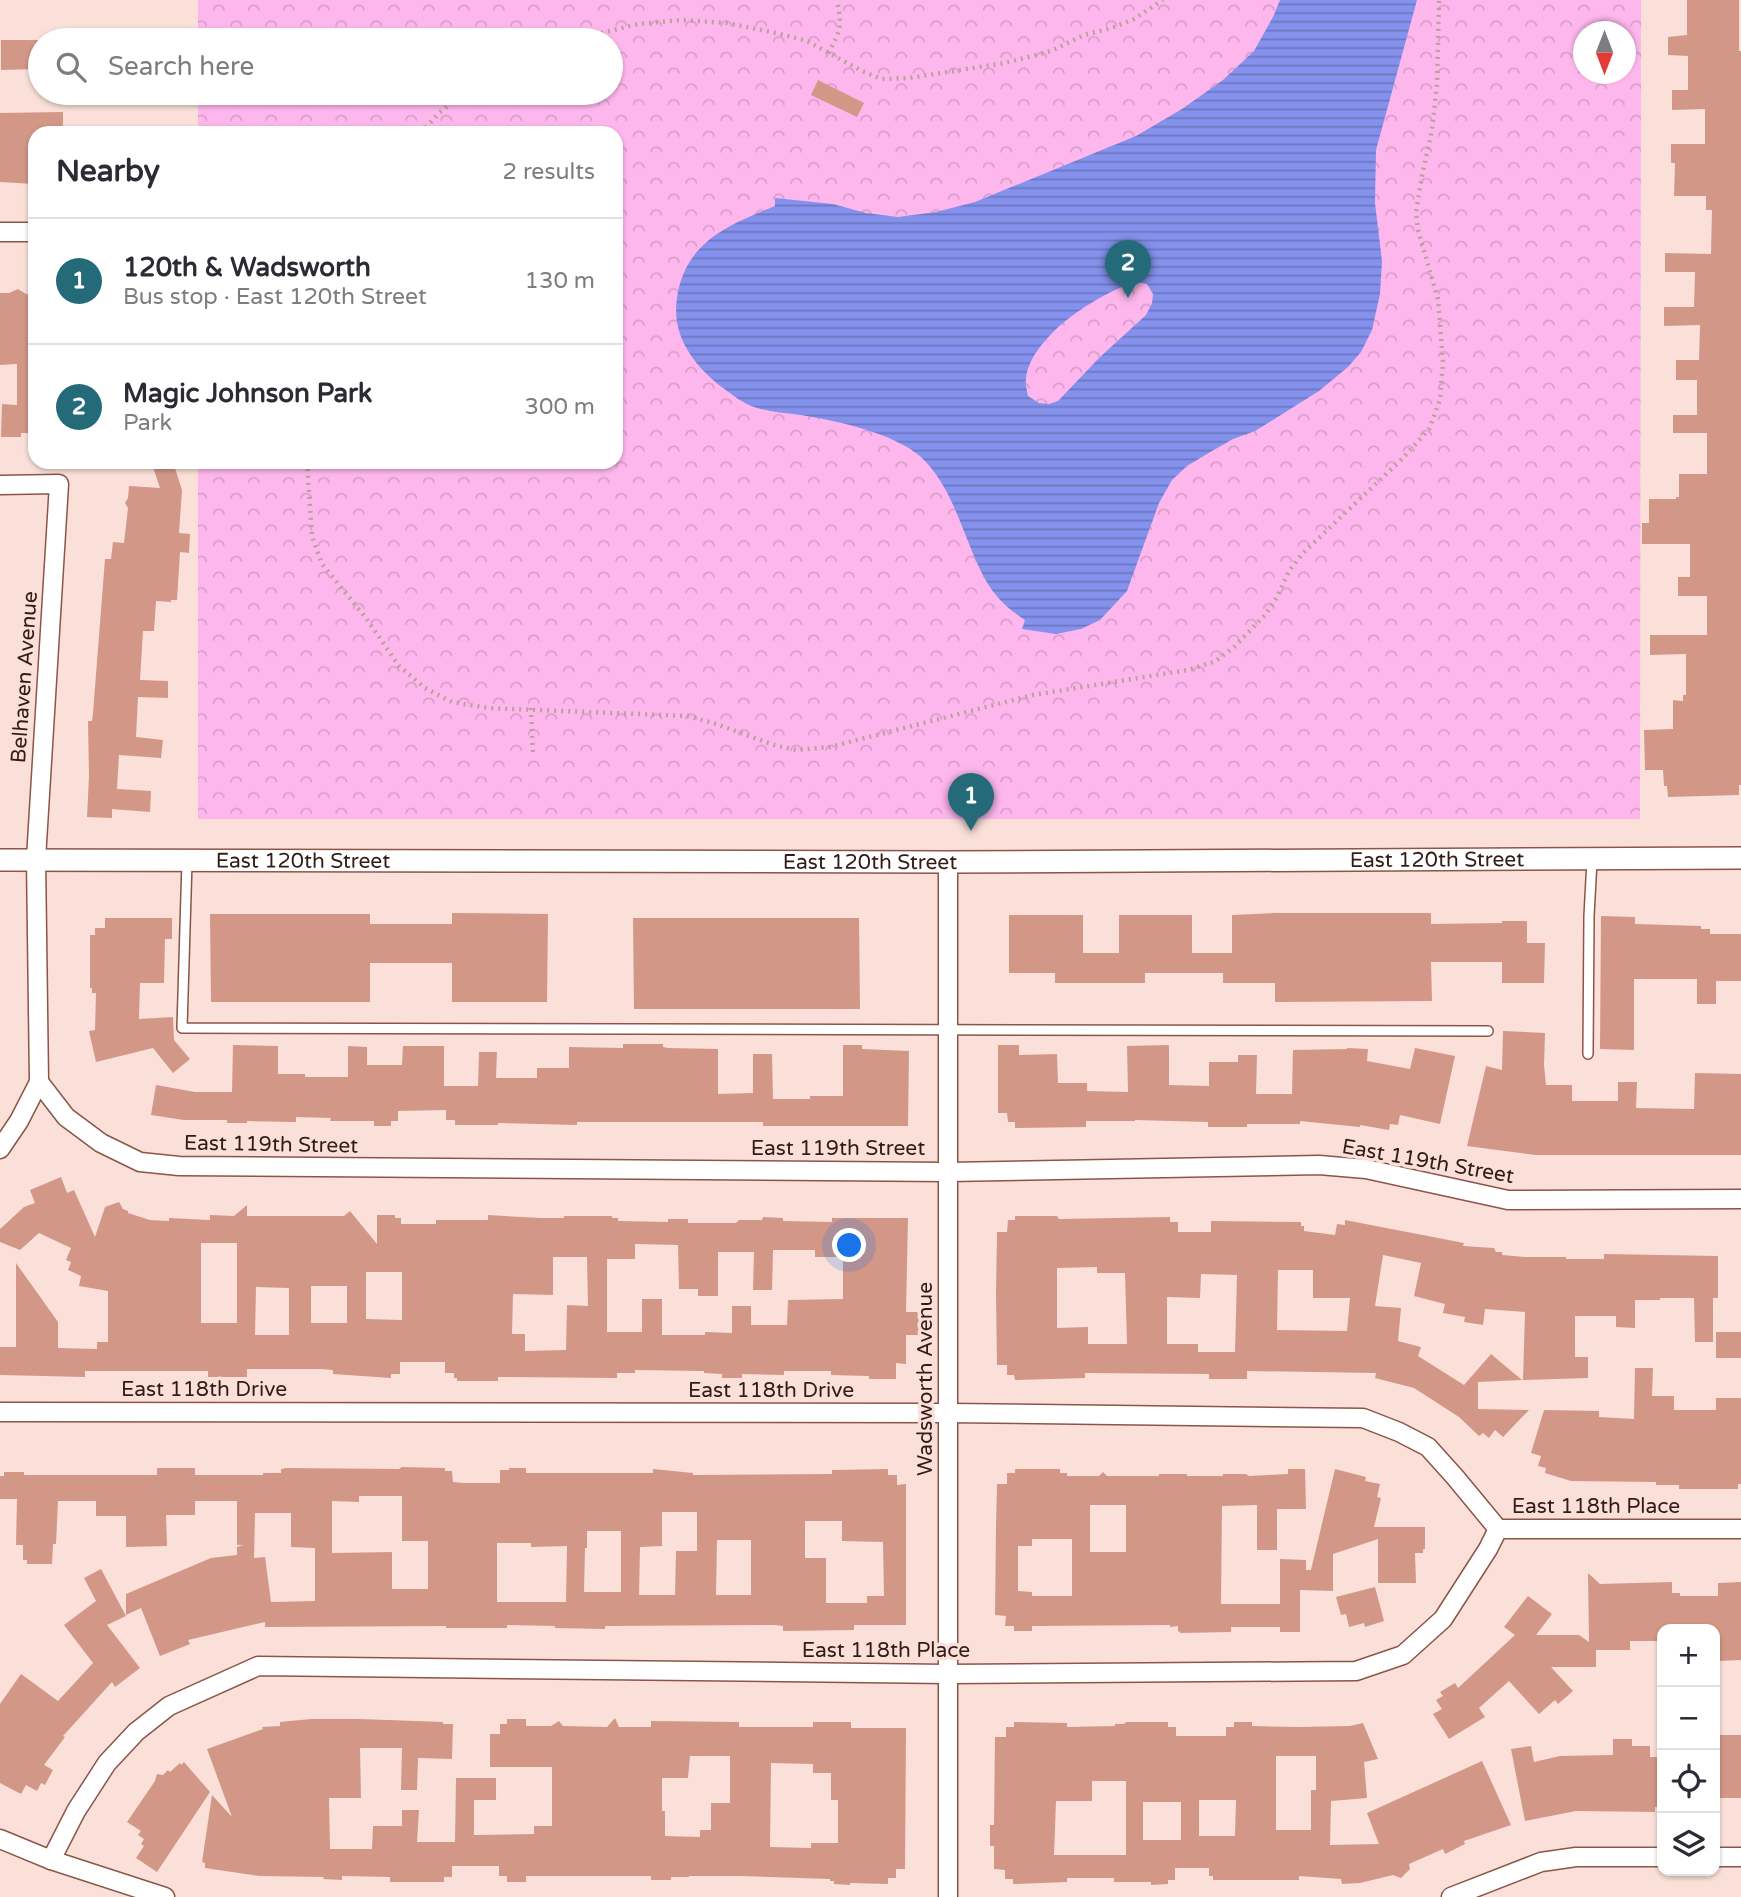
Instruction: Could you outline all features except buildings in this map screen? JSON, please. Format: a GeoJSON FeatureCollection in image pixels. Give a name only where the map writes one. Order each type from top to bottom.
{"type":"FeatureCollection","features":[{"type":"Feature","properties":{"kind":"street"},"geometry":{"type":"LineString","coordinates":[[0,232],[28,232]]}},
{"type":"Feature","properties":{"kind":"street","name":"Belhaven Avenue"},"geometry":{"type":"LineString","coordinates":[[0,485],[59,484],[36,859],[38,1082]]}},
{"type":"Feature","properties":{"kind":"street","name":"East 120th Street"},"geometry":{"type":"LineString","coordinates":[[0,860],[948,862],[1741,858]]}},
{"type":"Feature","properties":{"kind":"street","name":"Wadsworth Avenue"},"geometry":{"type":"LineString","coordinates":[[948,862],[948,1897]]}},
{"type":"Feature","properties":{"kind":"street"},"geometry":{"type":"LineString","coordinates":[[0,1149],[19,1121],[38,1082]]}},
{"type":"Feature","properties":{"kind":"street","name":"East 119th Street"},"geometry":{"type":"LineString","coordinates":[[38,1082],[66,1117],[101,1143],[140,1162],[179,1166],[948,1172],[1319,1166],[1366,1169],[1508,1200],[1741,1199]]}},
{"type":"Feature","properties":{"kind":"street","name":"East 118th Drive"},"geometry":{"type":"LineString","coordinates":[[0,1412],[948,1413],[1363,1418],[1428,1447],[1498,1529]]}},
{"type":"Feature","properties":{"kind":"street","name":"East 118th Place"},"geometry":{"type":"LineString","coordinates":[[51,1860],[76,1811],[107,1763],[136,1732],[169,1706],[258,1666],[948,1674],[1356,1671],[1403,1655],[1443,1619],[1498,1529],[1741,1529]]}},
{"type":"Feature","properties":{"kind":"street"},"geometry":{"type":"LineString","coordinates":[[0,1839],[51,1860],[165,1897]]}},
{"type":"Feature","properties":{"kind":"street"},"geometry":{"type":"LineString","coordinates":[[1451,1897],[1541,1863],[1576,1857],[1657,1857]]}},
{"type":"Feature","properties":{"kind":"street"},"geometry":{"type":"LineString","coordinates":[[1720,1857],[1741,1857]]}},
{"type":"Feature","properties":{"kind":"lane"},"geometry":{"type":"LineString","coordinates":[[1588,1054],[1592,858]]}},
{"type":"Feature","properties":{"kind":"lane"},"geometry":{"type":"LineString","coordinates":[[187,860],[182,1028],[1488,1031]]}},
{"type":"Feature","properties":{"kind":"path"},"geometry":{"type":"LineString","coordinates":[[828,53],[840,33],[837,0]]}},
{"type":"Feature","properties":{"kind":"path"},"geometry":{"type":"LineString","coordinates":[[622,28],[681,20],[727,23],[807,41],[882,79],[909,78],[1005,63],[1051,51],[1084,35],[1134,19],[1163,0]]}},
{"type":"Feature","properties":{"kind":"path"},"geometry":{"type":"LineString","coordinates":[[307,469],[312,537],[322,564],[366,618],[399,666],[425,688],[452,702],[488,708],[688,716],[796,751],[830,747],[1033,695],[1188,670],[1216,661],[1234,647],[1266,614],[1278,597],[1289,571],[1302,554],[1403,458],[1429,429],[1440,400],[1443,362],[1438,299],[1418,230],[1416,212],[1432,130],[1437,84],[1438,0]]}},
{"type":"Feature","properties":{"kind":"path"},"geometry":{"type":"LineString","coordinates":[[427,126],[449,105]]}},
{"type":"Feature","properties":{"kind":"path"},"geometry":{"type":"LineString","coordinates":[[531,708],[533,754]]}},
{"type":"Feature","properties":{"kind":"green space"},"geometry":{"type":"Polygon","coordinates":[[[198,0],[1641,0],[1640,819],[198,819],[198,469],[623,469],[623,126],[198,126],[198,105],[623,105],[623,28],[198,28],[198,0]]]}},
{"type":"Feature","properties":{"kind":"water"},"geometry":{"type":"Polygon","coordinates":[[[1280,0],[1417,0],[1376,150],[1375,203],[1382,261],[1380,294],[1372,330],[1361,352],[1348,367],[1319,391],[1255,431],[1233,439],[1187,466],[1172,480],[1159,503],[1127,591],[1100,620],[1081,629],[1056,634],[1022,629],[1025,620],[1002,602],[989,585],[977,564],[950,499],[933,470],[921,457],[896,441],[864,429],[750,405],[712,379],[687,349],[681,337],[676,312],[682,279],[689,263],[711,238],[775,206],[775,198],[833,204],[866,213],[898,217],[936,212],[975,202],[1136,136],[1182,109],[1223,80],[1254,51],[1280,0]],[[1137,282],[1104,295],[1053,332],[1030,363],[1026,381],[1028,396],[1039,403],[1058,401],[1100,357],[1146,315],[1153,294],[1147,284],[1137,282]]]}},
{"type":"Feature","properties":{"kind":"place","name":"Magic Johnson Park"},"geometry":{"type":"Point","coordinates":[1128,298]}},
{"type":"Feature","properties":{"kind":"place","name":"120th & Wadsworth"},"geometry":{"type":"Point","coordinates":[971,831]}}]}
